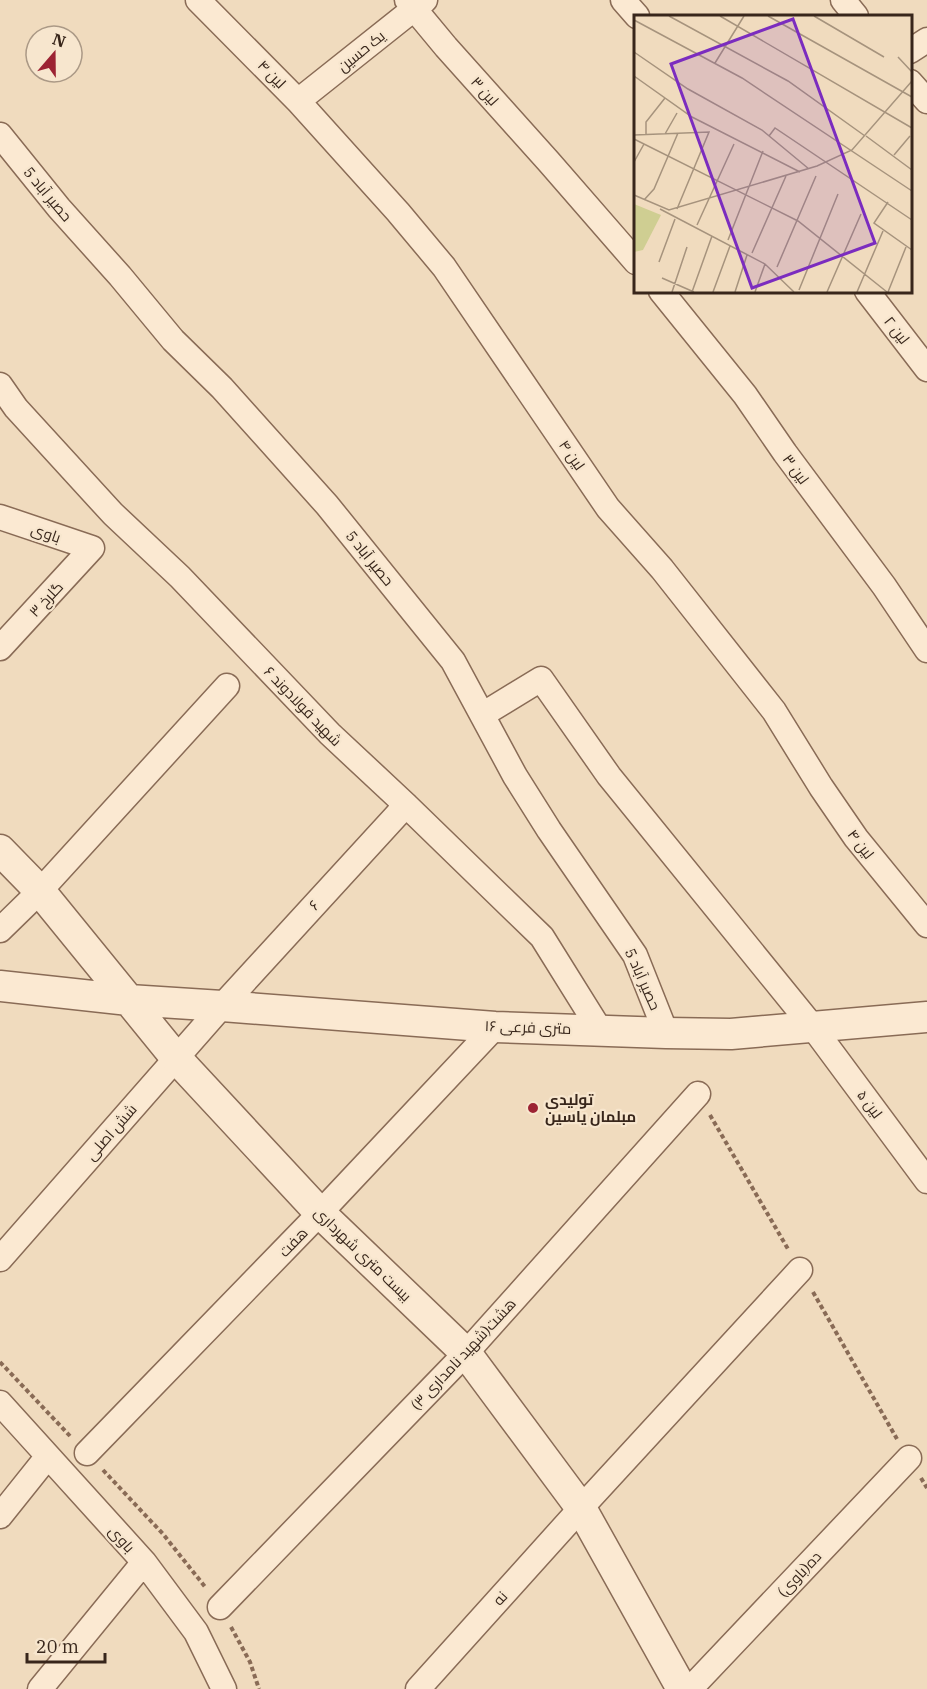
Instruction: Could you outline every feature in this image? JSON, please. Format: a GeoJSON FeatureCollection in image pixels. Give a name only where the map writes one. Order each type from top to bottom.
{"type":"FeatureCollection","features":[{"type":"Feature","properties":{"kind":"street","name":"لین ۴"},"geometry":{"type":"LineString","coordinates":[[198,0],[298,101],[444,267],[608,508],[662,569],[774,711],[855,838],[927,925]]}},
{"type":"Feature","properties":{"kind":"street"},"geometry":{"type":"LineString","coordinates":[[623,0],[636,15]]}},
{"type":"Feature","properties":{"kind":"street"},"geometry":{"type":"LineString","coordinates":[[843,0],[855,15]]}},
{"type":"Feature","properties":{"kind":"street","name":"یک حسین"},"geometry":{"type":"LineString","coordinates":[[298,101],[415,3]]}},
{"type":"Feature","properties":{"kind":"street","name":"لین ۳"},"geometry":{"type":"LineString","coordinates":[[415,3],[446,47],[634,260]]}},
{"type":"Feature","properties":{"kind":"street"},"geometry":{"type":"LineString","coordinates":[[912,50],[927,40]]}},
{"type":"Feature","properties":{"kind":"street"},"geometry":{"type":"LineString","coordinates":[[912,84],[927,100]]}},
{"type":"Feature","properties":{"kind":"street","name":"حصیر آباد 5"},"geometry":{"type":"LineString","coordinates":[[0,135],[59,208],[173,340],[222,388],[327,505],[453,662],[526,794],[635,955],[666,1033]]}},
{"type":"Feature","properties":{"kind":"street","name":"لین ۳"},"geometry":{"type":"LineString","coordinates":[[662,292],[745,395],[884,586],[927,650]]}},
{"type":"Feature","properties":{"kind":"street","name":"لین ۲"},"geometry":{"type":"LineString","coordinates":[[868,292],[927,369]]}},
{"type":"Feature","properties":{"kind":"street","name":"شهید فولادوند ۶"},"geometry":{"type":"LineString","coordinates":[[0,385],[16,408],[113,514],[180,577],[330,734],[542,938],[600,1030]]}},
{"type":"Feature","properties":{"kind":"street","name":"باوی"},"geometry":{"type":"LineString","coordinates":[[0,517],[92,548]]}},
{"type":"Feature","properties":{"kind":"street","name":"گلرخ ۳"},"geometry":{"type":"LineString","coordinates":[[0,648],[92,548]]}},
{"type":"Feature","properties":{"kind":"street","name":"لین ۵"},"geometry":{"type":"LineString","coordinates":[[482,715],[541,679],[609,776],[812,1026],[927,1181]]}},
{"type":"Feature","properties":{"kind":"street"},"geometry":{"type":"LineString","coordinates":[[0,930],[40,891],[227,686]]}},
{"type":"Feature","properties":{"kind":"street","name":"۶"},"geometry":{"type":"LineString","coordinates":[[222,1005],[406,805]]}},
{"type":"Feature","properties":{"kind":"street","name":"بیست متری شهرداری"},"geometry":{"type":"LineString","coordinates":[[0,850],[40,891],[176,1058],[320,1213],[466,1353],[581,1508],[682,1689]]}},
{"type":"Feature","properties":{"kind":"street","name":"۱۶ متری فرعی"},"geometry":{"type":"LineString","coordinates":[[0,986],[129,1000],[222,1005],[495,1027],[666,1033],[731,1035],[927,1017]]}},
{"type":"Feature","properties":{"kind":"street","name":"شش اصلی"},"geometry":{"type":"LineString","coordinates":[[0,1259],[222,1005]]}},
{"type":"Feature","properties":{"kind":"street","name":"هفت"},"geometry":{"type":"LineString","coordinates":[[87,1454],[320,1213],[495,1027]]}},
{"type":"Feature","properties":{"kind":"street","name":"هشت(شهید نامداری ۳)"},"geometry":{"type":"LineString","coordinates":[[220,1607],[466,1353],[698,1094]]}},
{"type":"Feature","properties":{"kind":"street","name":"نه"},"geometry":{"type":"LineString","coordinates":[[418,1689],[800,1270]]}},
{"type":"Feature","properties":{"kind":"street","name":"باوی"},"geometry":{"type":"LineString","coordinates":[[0,1403],[144,1562],[196,1632],[224,1689]]}},
{"type":"Feature","properties":{"kind":"street"},"geometry":{"type":"LineString","coordinates":[[0,1516],[48,1456]]}},
{"type":"Feature","properties":{"kind":"street","name":"ده(باوی)"},"geometry":{"type":"LineString","coordinates":[[690,1689],[909,1458]]}},
{"type":"Feature","properties":{"kind":"street"},"geometry":{"type":"LineString","coordinates":[[40,1689],[144,1562]]}},
{"type":"Feature","properties":{"kind":"place","name":"تولیدی مبلمان یاسین"},"geometry":{"type":"Point","coordinates":[533,1108]}}]}
